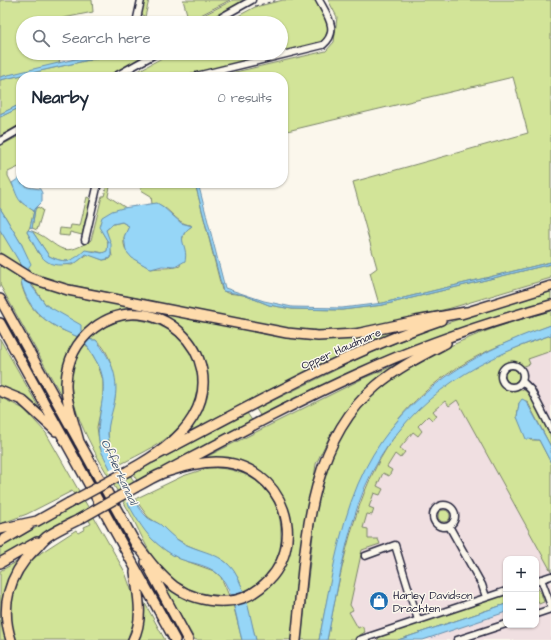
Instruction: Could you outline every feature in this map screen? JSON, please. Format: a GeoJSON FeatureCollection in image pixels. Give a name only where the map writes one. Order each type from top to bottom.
{"type":"FeatureCollection","features":[{"type":"Feature","properties":{"kind":"highway"},"geometry":{"type":"LineString","coordinates":[[0,259],[30,278],[68,290],[274,332],[299,335],[356,334],[466,312]]}},
{"type":"Feature","properties":{"kind":"highway","name":"Opper Haudmare"},"geometry":{"type":"LineString","coordinates":[[151,458],[312,375],[367,350],[436,322],[551,286]]}},
{"type":"Feature","properties":{"kind":"highway"},"geometry":{"type":"LineString","coordinates":[[0,300],[188,640]]}},
{"type":"Feature","properties":{"kind":"highway"},"geometry":{"type":"LineString","coordinates":[[0,563],[136,487],[280,412],[360,373],[406,353],[479,326],[551,304]]}},
{"type":"Feature","properties":{"kind":"highway"},"geometry":{"type":"LineString","coordinates":[[0,542],[151,458],[183,430],[198,407],[203,382],[198,356],[184,336],[174,327],[148,315],[133,314],[115,317],[100,324],[87,333],[80,341],[68,365],[66,385],[79,442]]}},
{"type":"Feature","properties":{"kind":"highway"},"geometry":{"type":"LineString","coordinates":[[0,323],[175,640]]}},
{"type":"Feature","properties":{"kind":"highway"},"geometry":{"type":"LineString","coordinates":[[296,640],[309,533],[319,476],[340,429],[360,402],[391,374],[410,362],[479,326]]}},
{"type":"Feature","properties":{"kind":"highway"},"geometry":{"type":"LineString","coordinates":[[0,391],[22,400],[63,438]]}},
{"type":"Feature","properties":{"kind":"highway"},"geometry":{"type":"LineString","coordinates":[[135,542],[163,576],[176,588],[198,599],[218,602],[230,601],[248,595],[265,584],[276,571],[288,541],[288,525],[285,512],[275,492],[262,478],[252,471],[233,464],[216,462],[165,472]]}},
{"type":"Feature","properties":{"kind":"highway"},"geometry":{"type":"LineString","coordinates":[[0,528],[37,521]]}},
{"type":"Feature","properties":{"kind":"highway"},"geometry":{"type":"LineString","coordinates":[[10,640],[5,624],[3,609],[8,585],[18,568],[47,537]]}},
{"type":"Feature","properties":{"kind":"highway"},"geometry":{"type":"LineString","coordinates":[[133,640],[138,624],[139,609],[135,567]]}},
{"type":"Feature","properties":{"kind":"street"},"geometry":{"type":"LineString","coordinates":[[138,16],[142,0]]}},
{"type":"Feature","properties":{"kind":"street"},"geometry":{"type":"LineString","coordinates":[[288,54],[323,45],[330,38],[332,27],[319,0]]}},
{"type":"Feature","properties":{"kind":"street"},"geometry":{"type":"LineString","coordinates":[[226,16],[253,3]]}},
{"type":"Feature","properties":{"kind":"street"},"geometry":{"type":"LineString","coordinates":[[123,72],[144,60]]}},
{"type":"Feature","properties":{"kind":"street"},"geometry":{"type":"LineString","coordinates":[[212,72],[262,60]]}},
{"type":"Feature","properties":{"kind":"street"},"geometry":{"type":"LineString","coordinates":[[0,141],[16,132]]}},
{"type":"Feature","properties":{"kind":"street"},"geometry":{"type":"LineString","coordinates":[[84,240],[97,188]]}},
{"type":"Feature","properties":{"kind":"street"},"geometry":{"type":"LineString","coordinates":[[522,381],[530,390],[551,429]]}},
{"type":"Feature","properties":{"kind":"street"},"geometry":{"type":"LineString","coordinates":[[449,526],[482,585],[486,597]]}},
{"type":"Feature","properties":{"kind":"street"},"geometry":{"type":"LineString","coordinates":[[365,556],[395,545],[418,620]]}},
{"type":"Feature","properties":{"kind":"street"},"geometry":{"type":"LineString","coordinates":[[551,576],[539,580],[551,606]]}},
{"type":"Feature","properties":{"kind":"street"},"geometry":{"type":"LineString","coordinates":[[359,640],[503,592]]}},
{"type":"Feature","properties":{"kind":"street"},"geometry":{"type":"LineString","coordinates":[[539,613],[551,609]]}},
{"type":"Feature","properties":{"kind":"street"},"geometry":{"type":"LineString","coordinates":[[457,640],[503,625]]}},
{"type":"Feature","properties":{"kind":"path"},"geometry":{"type":"LineString","coordinates":[[253,3],[278,0]]}},
{"type":"Feature","properties":{"kind":"shaded area"},"geometry":{"type":"Polygon","coordinates":[[[551,336],[551,640],[324,640],[334,582],[406,414],[551,336]]]}},
{"type":"Feature","properties":{"kind":"green space"},"geometry":{"type":"Polygon","coordinates":[[[0,0],[92,0],[93,12],[74,16],[16,16],[16,60],[59,60],[60,64],[23,72],[16,72],[16,74],[0,77],[0,0]]]}},
{"type":"Feature","properties":{"kind":"green space"},"geometry":{"type":"Polygon","coordinates":[[[144,0],[149,0],[145,16],[141,13],[144,0]]]}},
{"type":"Feature","properties":{"kind":"green space"},"geometry":{"type":"Polygon","coordinates":[[[183,0],[230,0],[199,16],[188,16],[183,0]]]}},
{"type":"Feature","properties":{"kind":"green space"},"geometry":{"type":"Polygon","coordinates":[[[233,0],[246,0],[217,16],[202,16],[233,0]]]}},
{"type":"Feature","properties":{"kind":"green space"},"geometry":{"type":"Polygon","coordinates":[[[283,0],[316,0],[330,27],[326,40],[317,46],[288,53],[288,16],[238,16],[255,7],[283,0]]]}},
{"type":"Feature","properties":{"kind":"green space"},"geometry":{"type":"Polygon","coordinates":[[[328,0],[551,0],[551,262],[379,304],[370,273],[377,268],[353,182],[528,133],[513,77],[288,131],[288,72],[236,72],[326,51],[334,42],[337,17],[328,0]]]}},
{"type":"Feature","properties":{"kind":"green space"},"geometry":{"type":"Polygon","coordinates":[[[89,60],[137,60],[116,72],[36,72],[89,60]]]}},
{"type":"Feature","properties":{"kind":"green space"},"geometry":{"type":"Polygon","coordinates":[[[158,60],[256,60],[204,72],[136,72],[158,60]]]}},
{"type":"Feature","properties":{"kind":"green space"},"geometry":{"type":"Polygon","coordinates":[[[16,76],[16,106],[0,114],[0,80],[16,76]]]}},
{"type":"Feature","properties":{"kind":"green space"},"geometry":{"type":"Polygon","coordinates":[[[16,109],[16,127],[0,136],[0,117],[16,109]]]}},
{"type":"Feature","properties":{"kind":"green space"},"geometry":{"type":"Polygon","coordinates":[[[16,138],[16,168],[8,172],[8,176],[21,202],[34,211],[30,227],[27,232],[39,254],[50,263],[72,265],[88,254],[103,260],[110,259],[112,256],[106,230],[113,224],[122,222],[129,226],[124,236],[124,244],[128,254],[151,269],[180,266],[184,233],[191,227],[191,225],[180,221],[162,206],[152,204],[151,196],[141,190],[140,188],[196,188],[222,290],[227,293],[244,295],[269,305],[292,309],[342,310],[383,305],[551,264],[551,278],[451,308],[378,325],[333,331],[289,329],[57,282],[30,272],[22,245],[0,208],[0,146],[16,138]]]}},
{"type":"Feature","properties":{"kind":"green space"},"geometry":{"type":"Polygon","coordinates":[[[106,188],[110,188],[108,196],[126,208],[100,223],[100,227],[108,245],[106,252],[89,252],[71,261],[59,260],[49,256],[32,231],[41,235],[59,248],[72,249],[80,246],[91,240],[102,196],[104,196],[106,188]]]}},
{"type":"Feature","properties":{"kind":"green space"},"geometry":{"type":"Polygon","coordinates":[[[87,197],[91,199],[82,235],[70,232],[69,236],[59,235],[60,228],[70,229],[71,225],[80,226],[87,197]]]}},
{"type":"Feature","properties":{"kind":"green space"},"geometry":{"type":"Polygon","coordinates":[[[38,207],[43,210],[37,230],[32,228],[35,209],[38,207]]]}},
{"type":"Feature","properties":{"kind":"green space"},"geometry":{"type":"Polygon","coordinates":[[[0,230],[16,255],[20,267],[0,253],[0,230]]]}},
{"type":"Feature","properties":{"kind":"green space"},"geometry":{"type":"Polygon","coordinates":[[[0,262],[22,278],[21,282],[27,299],[35,311],[47,321],[79,338],[74,345],[66,404],[0,285],[0,262]]]}},
{"type":"Feature","properties":{"kind":"green space"},"geometry":{"type":"Polygon","coordinates":[[[30,282],[297,337],[411,325],[315,366],[184,434],[204,397],[192,342],[138,312],[83,333],[46,305],[30,282]]]}},
{"type":"Feature","properties":{"kind":"green space"},"geometry":{"type":"Polygon","coordinates":[[[551,289],[551,300],[470,325],[391,354],[340,377],[261,417],[256,409],[368,354],[438,326],[551,289]]]}},
{"type":"Feature","properties":{"kind":"green space"},"geometry":{"type":"Polygon","coordinates":[[[551,311],[551,325],[491,349],[468,361],[423,394],[396,422],[375,454],[358,488],[346,523],[336,561],[319,640],[301,640],[315,518],[323,472],[333,446],[351,419],[373,395],[399,375],[427,358],[489,330],[551,311]]]}},
{"type":"Feature","properties":{"kind":"green space"},"geometry":{"type":"Polygon","coordinates":[[[122,320],[142,321],[160,326],[176,336],[188,349],[196,364],[199,382],[196,400],[187,418],[173,434],[145,452],[117,466],[109,443],[108,433],[109,420],[115,398],[114,376],[106,352],[97,341],[89,338],[102,328],[122,320]]]}},
{"type":"Feature","properties":{"kind":"green space"},"geometry":{"type":"Polygon","coordinates":[[[551,335],[551,351],[528,359],[530,364],[522,367],[512,364],[502,366],[499,370],[498,379],[506,388],[521,389],[527,392],[539,410],[550,436],[551,447],[527,401],[519,403],[517,417],[530,440],[539,440],[551,463],[551,571],[457,400],[449,406],[445,401],[433,411],[437,416],[432,420],[428,416],[418,426],[422,431],[418,436],[413,432],[400,448],[405,452],[400,458],[395,454],[387,467],[392,470],[389,476],[383,473],[377,486],[383,489],[380,495],[374,493],[369,507],[374,509],[372,515],[367,514],[363,528],[368,529],[368,539],[378,539],[380,544],[362,550],[350,605],[353,610],[349,612],[358,628],[362,626],[365,632],[360,635],[363,640],[327,640],[344,558],[355,520],[368,484],[385,450],[408,419],[438,391],[484,361],[551,335]]]}},
{"type":"Feature","properties":{"kind":"green space"},"geometry":{"type":"Polygon","coordinates":[[[0,339],[41,411],[27,400],[0,389],[0,339]]]}},
{"type":"Feature","properties":{"kind":"green space"},"geometry":{"type":"Polygon","coordinates":[[[85,343],[97,362],[103,380],[103,399],[97,427],[100,448],[135,514],[152,539],[165,550],[178,558],[214,571],[221,577],[230,598],[213,598],[188,590],[167,575],[151,554],[131,515],[96,455],[80,422],[72,392],[71,379],[75,360],[85,343]]]}},
{"type":"Feature","properties":{"kind":"green space"},"geometry":{"type":"Polygon","coordinates":[[[405,361],[368,390],[347,411],[326,443],[316,464],[291,640],[256,640],[245,599],[263,590],[290,528],[262,475],[200,460],[364,378],[405,361]]]}},
{"type":"Feature","properties":{"kind":"green space"},"geometry":{"type":"Polygon","coordinates":[[[512,369],[517,371],[519,376],[517,381],[512,383],[507,381],[505,376],[507,371],[512,369]]]}},
{"type":"Feature","properties":{"kind":"green space"},"geometry":{"type":"Polygon","coordinates":[[[0,397],[24,409],[46,433],[125,572],[135,601],[135,618],[127,640],[16,640],[9,620],[12,586],[27,564],[42,552],[76,530],[78,533],[85,529],[84,527],[91,524],[84,511],[0,559],[0,548],[80,503],[72,491],[27,514],[0,524],[0,397]]]}},
{"type":"Feature","properties":{"kind":"green space"},"geometry":{"type":"Polygon","coordinates":[[[247,413],[253,422],[138,482],[133,474],[247,413]]]}},
{"type":"Feature","properties":{"kind":"green space"},"geometry":{"type":"Polygon","coordinates":[[[208,468],[223,468],[237,471],[260,484],[269,494],[276,506],[280,519],[281,548],[279,556],[273,567],[264,577],[244,593],[238,578],[227,563],[173,537],[160,525],[148,517],[135,499],[183,476],[208,468]]]}},
{"type":"Feature","properties":{"kind":"green space"},"geometry":{"type":"Polygon","coordinates":[[[131,476],[134,483],[127,486],[124,479],[131,476]]]}},
{"type":"Feature","properties":{"kind":"green space"},"geometry":{"type":"Polygon","coordinates":[[[446,510],[449,511],[449,521],[442,522],[439,521],[438,514],[439,511],[446,510]]]}},
{"type":"Feature","properties":{"kind":"green space"},"geometry":{"type":"Polygon","coordinates":[[[20,560],[8,579],[5,587],[2,602],[2,617],[8,640],[0,640],[0,571],[20,560]]]}},
{"type":"Feature","properties":{"kind":"green space"},"geometry":{"type":"Polygon","coordinates":[[[165,587],[189,599],[233,604],[242,640],[195,640],[165,587]]]}},
{"type":"Feature","properties":{"kind":"green space"},"geometry":{"type":"Polygon","coordinates":[[[539,590],[541,593],[544,602],[539,604],[539,590]]]}},
{"type":"Feature","properties":{"kind":"green space"},"geometry":{"type":"Polygon","coordinates":[[[503,595],[503,605],[398,640],[377,640],[380,637],[503,595]]]}},
{"type":"Feature","properties":{"kind":"green space"},"geometry":{"type":"Polygon","coordinates":[[[141,596],[165,640],[135,640],[141,596]]]}},
{"type":"Feature","properties":{"kind":"water"},"geometry":{"type":"Polygon","coordinates":[[[71,60],[89,60],[36,72],[21,72],[71,60]]]}},
{"type":"Feature","properties":{"kind":"water"},"geometry":{"type":"Polygon","coordinates":[[[16,73],[16,76],[0,80],[0,77],[16,73]]]}},
{"type":"Feature","properties":{"kind":"water"},"geometry":{"type":"Polygon","coordinates":[[[16,106],[16,109],[0,117],[0,114],[16,106]]]}},
{"type":"Feature","properties":{"kind":"water"},"geometry":{"type":"Polygon","coordinates":[[[16,180],[16,188],[40,189],[42,193],[42,202],[35,209],[32,229],[30,227],[34,211],[19,200],[12,183],[16,180]]]}},
{"type":"Feature","properties":{"kind":"water"},"geometry":{"type":"Polygon","coordinates":[[[196,188],[199,188],[225,288],[264,301],[292,307],[342,308],[383,303],[551,262],[551,264],[383,305],[342,310],[292,309],[269,305],[244,295],[223,291],[196,188]]]}},
{"type":"Feature","properties":{"kind":"water"},"geometry":{"type":"Polygon","coordinates":[[[157,203],[181,223],[192,226],[186,231],[182,238],[186,255],[185,261],[175,267],[162,266],[151,269],[132,258],[126,251],[124,237],[129,226],[122,222],[113,224],[106,230],[111,244],[111,258],[103,260],[86,254],[73,264],[54,264],[44,259],[36,249],[27,232],[28,230],[32,231],[49,256],[60,260],[64,261],[72,259],[85,250],[102,253],[107,251],[108,242],[99,227],[102,217],[112,211],[123,208],[157,203]]]}},
{"type":"Feature","properties":{"kind":"water","name":"Offierkanaal"},"geometry":{"type":"Polygon","coordinates":[[[0,208],[22,245],[31,264],[28,268],[30,284],[46,305],[81,325],[81,331],[91,340],[96,340],[109,360],[116,382],[114,403],[108,430],[110,446],[118,469],[137,505],[148,518],[161,525],[180,541],[219,557],[229,565],[234,571],[242,587],[248,605],[256,640],[242,640],[232,598],[221,577],[217,573],[202,565],[180,559],[169,553],[152,539],[138,521],[102,453],[98,428],[103,393],[101,371],[82,340],[49,322],[34,309],[29,301],[24,292],[21,281],[20,263],[0,230],[0,208]]]}},
{"type":"Feature","properties":{"kind":"water"},"geometry":{"type":"Polygon","coordinates":[[[551,325],[551,335],[492,359],[466,373],[441,390],[418,410],[398,432],[380,458],[365,487],[358,505],[347,543],[327,640],[319,640],[335,561],[351,502],[373,454],[392,428],[413,404],[436,384],[463,366],[490,350],[551,325]]]}},
{"type":"Feature","properties":{"kind":"water"},"geometry":{"type":"Polygon","coordinates":[[[522,399],[526,401],[551,447],[551,463],[539,440],[526,439],[517,417],[519,403],[522,399]]]}},
{"type":"Feature","properties":{"kind":"water"},"geometry":{"type":"Polygon","coordinates":[[[503,605],[503,613],[423,640],[398,640],[503,605]]]}},
{"type":"Feature","properties":{"kind":"pier"},"geometry":{"type":"Polygon","coordinates":[[[119,465],[125,479],[116,484],[109,471],[119,465]]]}},
{"type":"Feature","properties":{"kind":"pier"},"geometry":{"type":"Polygon","coordinates":[[[129,485],[137,498],[127,503],[120,491],[129,485]]]}},
{"type":"Feature","properties":{"kind":"place","name":"Harley Davidson Drachten"},"geometry":{"type":"Point","coordinates":[379,601]}}]}
